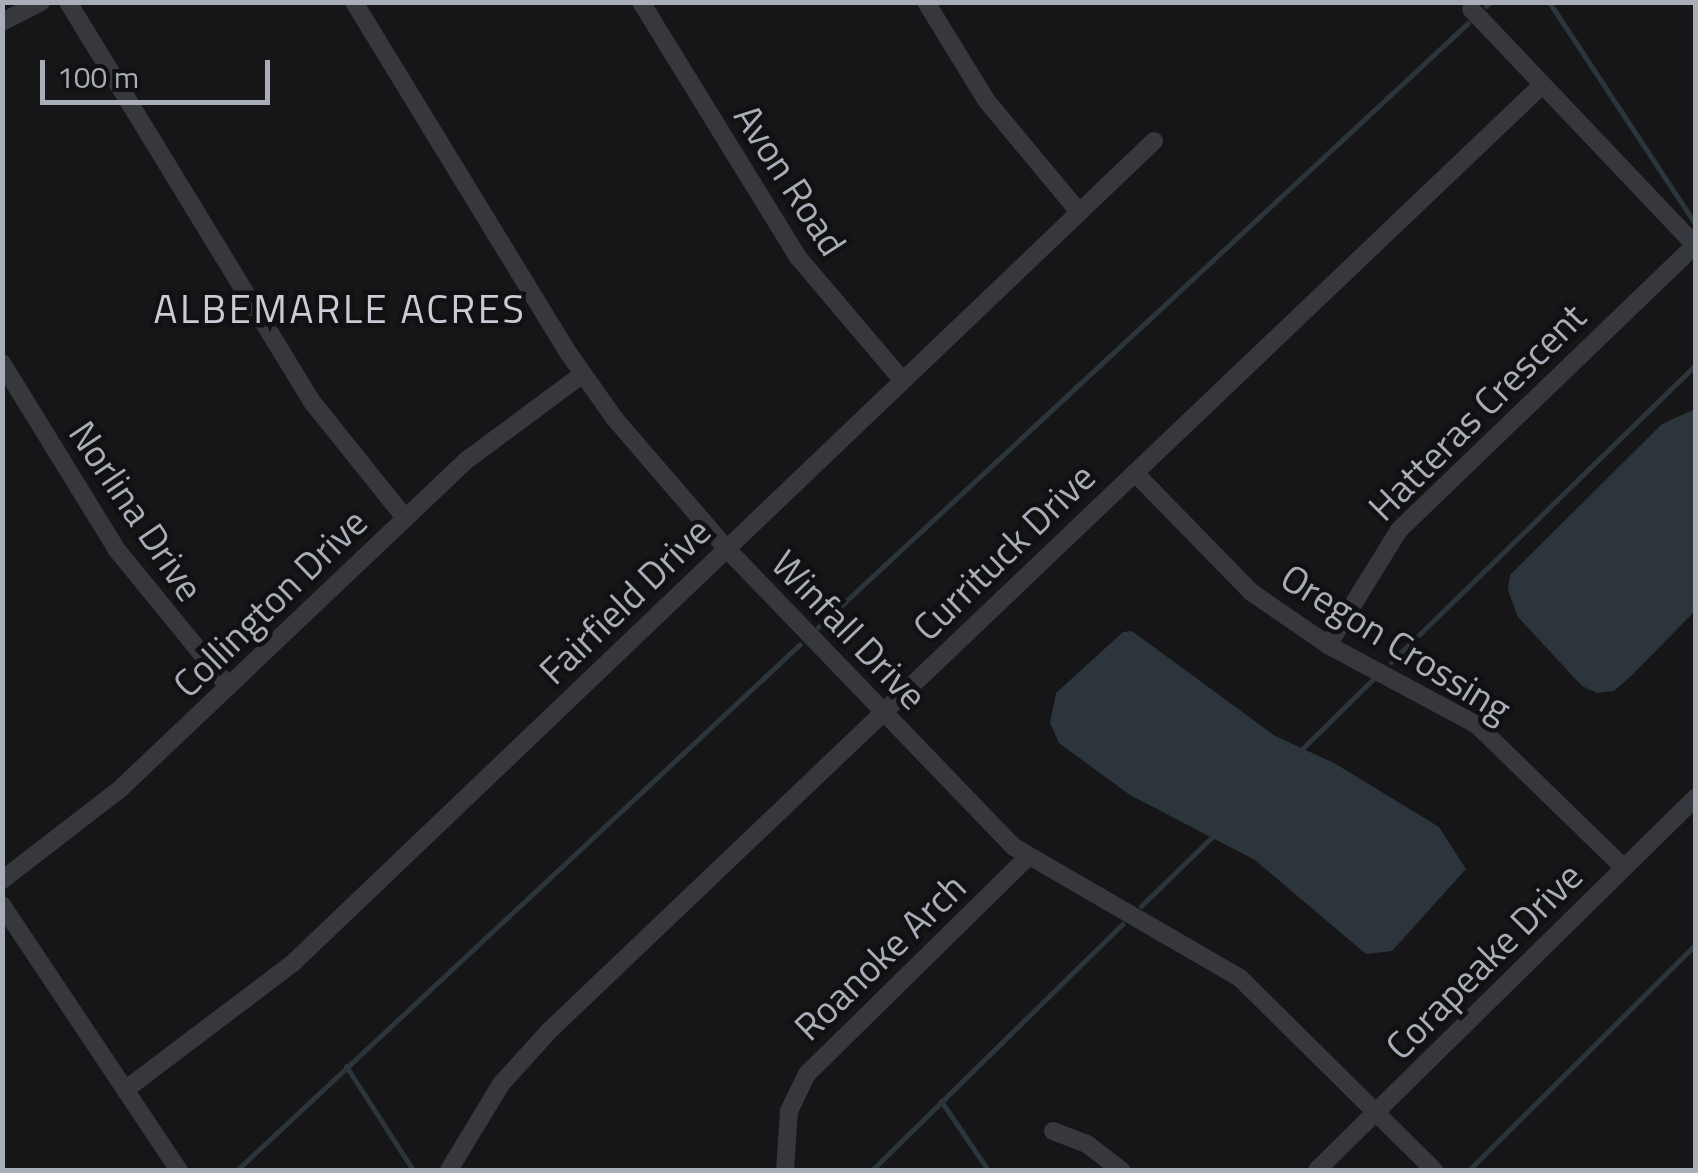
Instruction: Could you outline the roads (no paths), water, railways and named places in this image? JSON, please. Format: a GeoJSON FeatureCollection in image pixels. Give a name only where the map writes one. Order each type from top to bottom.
{"type":"FeatureCollection","features":[{"type":"Feature","properties":{"kind":"street"},"geometry":{"type":"LineString","coordinates":[[2,22],[41,2]]}},
{"type":"Feature","properties":{"kind":"street"},"geometry":{"type":"LineString","coordinates":[[68,2],[313,404],[405,518]]}},
{"type":"Feature","properties":{"kind":"street","name":"Winfall Drive"},"geometry":{"type":"LineString","coordinates":[[354,2],[583,374],[726,549],[883,713],[1028,856],[1240,978],[1434,1170]]}},
{"type":"Feature","properties":{"kind":"street","name":"Avon Road"},"geometry":{"type":"LineString","coordinates":[[641,2],[797,256],[902,380]]}},
{"type":"Feature","properties":{"kind":"street"},"geometry":{"type":"LineString","coordinates":[[926,2],[986,100],[1079,212]]}},
{"type":"Feature","properties":{"kind":"street"},"geometry":{"type":"LineString","coordinates":[[1471,8],[1696,245]]}},
{"type":"Feature","properties":{"kind":"street","name":"Currituck Drive"},"geometry":{"type":"LineString","coordinates":[[449,1170],[524,1058],[1542,84]]}},
{"type":"Feature","properties":{"kind":"street","name":"Fairfield Drive"},"geometry":{"type":"LineString","coordinates":[[125,1090],[294,962],[1154,141]]}},
{"type":"Feature","properties":{"kind":"street","name":"Hatteras Crescent"},"geometry":{"type":"LineString","coordinates":[[1328,645],[1398,530],[1696,245]]}},
{"type":"Feature","properties":{"kind":"street","name":"Norlina Drive"},"geometry":{"type":"LineString","coordinates":[[2,363],[116,550],[228,686]]}},
{"type":"Feature","properties":{"kind":"street","name":"Collington Drive"},"geometry":{"type":"LineString","coordinates":[[2,880],[85,820],[467,460],[583,374]]}},
{"type":"Feature","properties":{"kind":"street","name":"Oregon Crossing"},"geometry":{"type":"LineString","coordinates":[[1135,473],[1251,592],[1328,645],[1477,724],[1624,868]]}},
{"type":"Feature","properties":{"kind":"street","name":"Corapeake Drive"},"geometry":{"type":"LineString","coordinates":[[1317,1170],[1696,797]]}},
{"type":"Feature","properties":{"kind":"street","name":"Roanoke Arch"},"geometry":{"type":"LineString","coordinates":[[782,1170],[790,1111],[807,1074],[1028,856]]}},
{"type":"Feature","properties":{"kind":"street"},"geometry":{"type":"LineString","coordinates":[[2,905],[179,1170]]}},
{"type":"Feature","properties":{"kind":"street"},"geometry":{"type":"LineString","coordinates":[[1053,1131],[1087,1144],[1121,1170]]}},
{"type":"Feature","properties":{"kind":"waterway"},"geometry":{"type":"LineString","coordinates":[[1486,6],[1491,2]]}},
{"type":"Feature","properties":{"kind":"waterway"},"geometry":{"type":"LineString","coordinates":[[1549,2],[1696,225]]}},
{"type":"Feature","properties":{"kind":"waterway"},"geometry":{"type":"LineString","coordinates":[[818,627],[1468,23]]}},
{"type":"Feature","properties":{"kind":"waterway"},"geometry":{"type":"LineString","coordinates":[[1391,662],[1696,364]]}},
{"type":"Feature","properties":{"kind":"waterway"},"geometry":{"type":"LineString","coordinates":[[237,1170],[800,644]]}},
{"type":"Feature","properties":{"kind":"waterway"},"geometry":{"type":"LineString","coordinates":[[1299,752],[1372,680]]}},
{"type":"Feature","properties":{"kind":"waterway"},"geometry":{"type":"LineString","coordinates":[[1141,906],[1216,833]]}},
{"type":"Feature","properties":{"kind":"waterway"},"geometry":{"type":"LineString","coordinates":[[872,1170],[1122,924]]}},
{"type":"Feature","properties":{"kind":"waterway"},"geometry":{"type":"LineString","coordinates":[[1469,1170],[1696,944]]}},
{"type":"Feature","properties":{"kind":"waterway"},"geometry":{"type":"LineString","coordinates":[[346,1066],[413,1170]]}},
{"type":"Feature","properties":{"kind":"waterway"},"geometry":{"type":"LineString","coordinates":[[941,1101],[988,1170]]}},
{"type":"Feature","properties":{"kind":"district","name":"ALBEMARLE ACRES"},"geometry":{"type":"Point","coordinates":[340,309]}}]}
